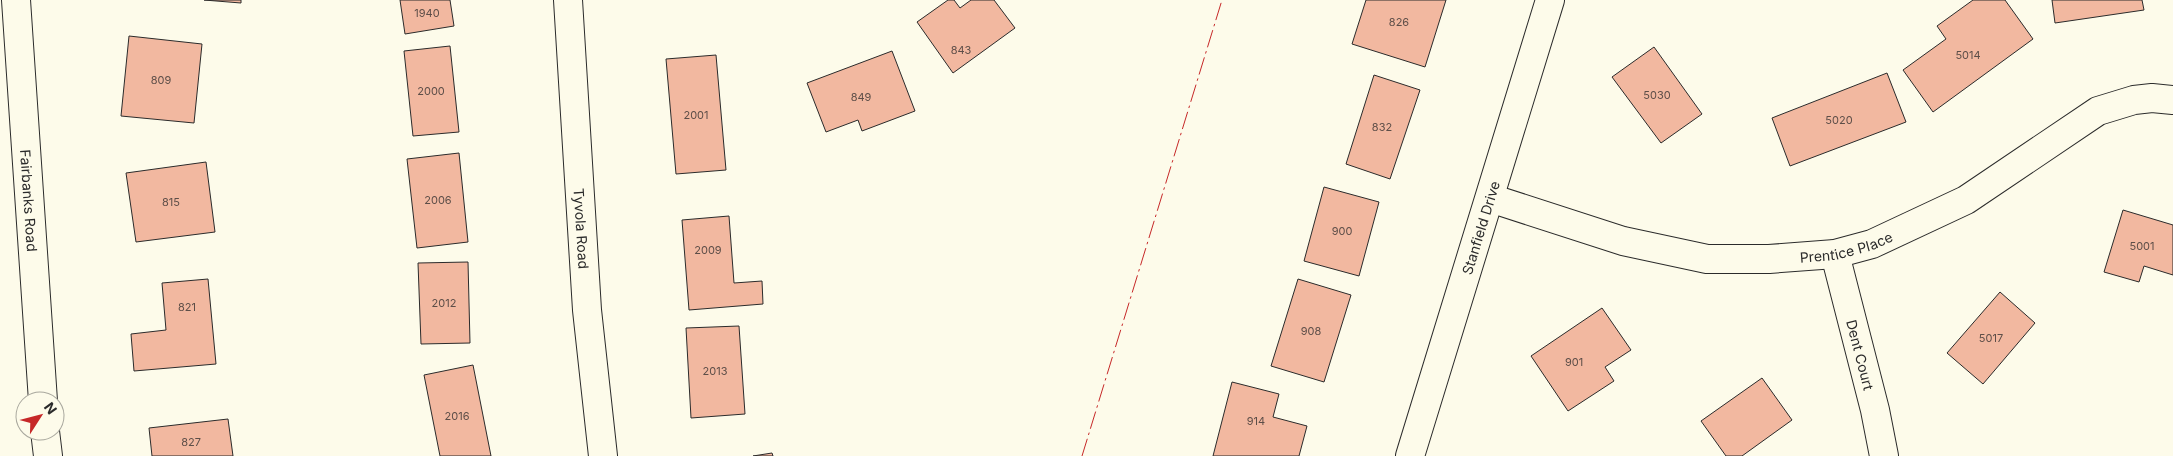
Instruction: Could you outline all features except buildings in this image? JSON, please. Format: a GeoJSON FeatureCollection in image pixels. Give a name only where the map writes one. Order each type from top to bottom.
{"type":"FeatureCollection","features":[{"type":"Feature","properties":{"kind":"street","name":"Fairbanks Road"},"geometry":{"type":"LineString","coordinates":[[16,0],[42,391]]}},
{"type":"Feature","properties":{"kind":"street","name":"Tyvola Road"},"geometry":{"type":"LineString","coordinates":[[568,0],[586,310],[603,456]]}},
{"type":"Feature","properties":{"kind":"street","name":"Stanfield Drive"},"geometry":{"type":"LineString","coordinates":[[1410,456],[1550,0]]}},
{"type":"Feature","properties":{"kind":"street","name":"Prentice Place"},"geometry":{"type":"LineString","coordinates":[[1490,198],[1623,241],[1707,259],[1769,259],[1835,254],[1872,244],[1966,200],[2098,111],[2134,100],[2152,98],[2173,100]]}},
{"type":"Feature","properties":{"kind":"street","name":"Dent Court"},"geometry":{"type":"LineString","coordinates":[[1835,254],[1875,410],[1884,456]]}},
{"type":"Feature","properties":{"kind":"street"},"geometry":{"type":"LineString","coordinates":[[47,441],[48,456]]}},
{"type":"Feature","properties":{"kind":"power"},"geometry":{"type":"LineString","coordinates":[[1082,456],[1222,0]]}}]}
